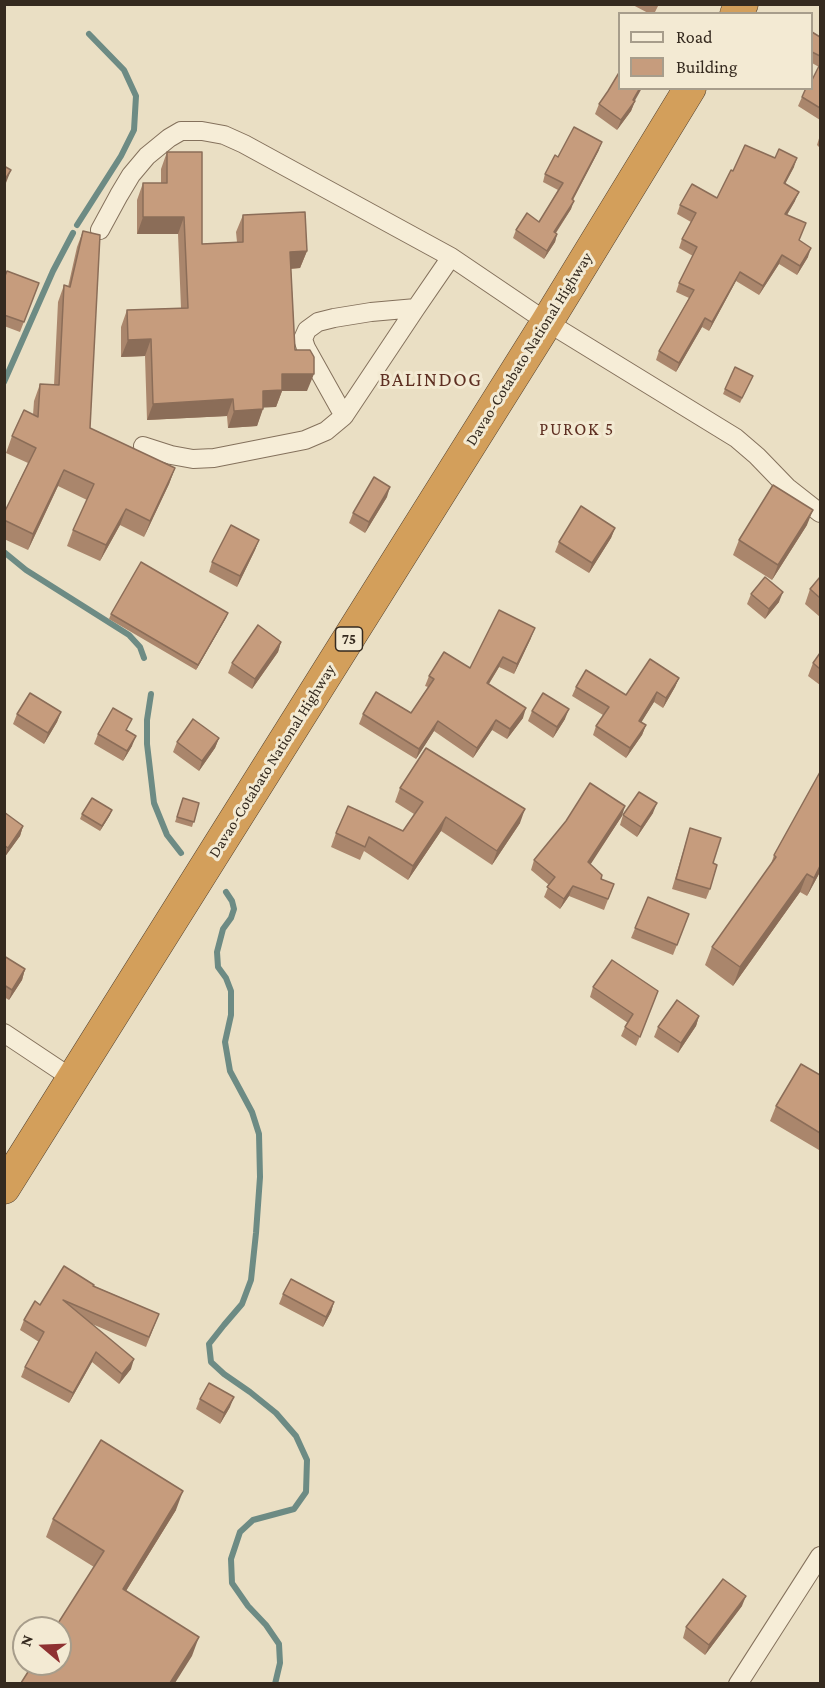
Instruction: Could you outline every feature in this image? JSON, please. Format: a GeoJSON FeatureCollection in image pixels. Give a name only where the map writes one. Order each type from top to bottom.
{"type":"FeatureCollection","features":[{"type":"Feature","properties":{"kind":"highway","name":"Davao-Cotabato National Highway"},"geometry":{"type":"LineString","coordinates":[[4,1188],[547,322],[689,90]]}},
{"type":"Feature","properties":{"kind":"street"},"geometry":{"type":"LineString","coordinates":[[100,230],[131,175],[147,156],[169,138],[181,132],[202,131],[224,135],[451,257],[547,322],[736,438],[758,456],[786,487],[820,513]]}},
{"type":"Feature","properties":{"kind":"street"},"geometry":{"type":"LineString","coordinates":[[143,446],[171,455],[194,459],[214,458],[305,440],[326,431],[344,416],[451,257]]}},
{"type":"Feature","properties":{"kind":"street"},"geometry":{"type":"LineString","coordinates":[[344,416],[306,348],[303,339],[307,330],[318,322],[334,318],[416,308]]}},
{"type":"Feature","properties":{"kind":"street"},"geometry":{"type":"LineString","coordinates":[[4,1033],[73,1079]]}},
{"type":"Feature","properties":{"kind":"street"},"geometry":{"type":"LineString","coordinates":[[738,1683],[820,1556]]}},
{"type":"Feature","properties":{"kind":"building"},"geometry":{"type":"Polygon","coordinates":[[[813,33],[820,37],[820,56],[813,52],[813,33]]]}},
{"type":"Feature","properties":{"kind":"building"},"geometry":{"type":"Polygon","coordinates":[[[820,64],[820,108],[802,97],[805,90],[813,90],[813,78],[820,64]]]}},
{"type":"Feature","properties":{"kind":"building"},"geometry":{"type":"Polygon","coordinates":[[[618,74],[618,90],[639,90],[633,100],[635,101],[621,120],[599,104],[618,74]]]}},
{"type":"Feature","properties":{"kind":"building"},"geometry":{"type":"Polygon","coordinates":[[[574,127],[602,142],[572,199],[574,201],[554,232],[557,234],[547,251],[516,230],[527,213],[539,222],[563,183],[545,174],[555,155],[558,157],[574,127]]]}},
{"type":"Feature","properties":{"kind":"building"},"geometry":{"type":"Polygon","coordinates":[[[745,145],[775,158],[779,149],[797,158],[784,183],[799,192],[785,214],[806,223],[799,240],[811,248],[800,266],[782,255],[763,286],[740,272],[712,322],[705,318],[679,363],[659,351],[694,290],[679,283],[697,247],[682,239],[696,213],[680,205],[692,184],[717,198],[745,145]]]}},
{"type":"Feature","properties":{"kind":"building"},"geometry":{"type":"Polygon","coordinates":[[[167,152],[202,152],[202,244],[243,242],[243,215],[305,212],[307,251],[290,252],[295,350],[310,350],[314,357],[314,374],[282,374],[282,390],[263,391],[263,409],[234,411],[233,399],[153,404],[151,339],[128,340],[127,310],[188,308],[184,217],[143,217],[143,183],[167,183],[167,152]]]}},
{"type":"Feature","properties":{"kind":"building"},"geometry":{"type":"Polygon","coordinates":[[[4,166],[11,170],[4,181],[4,166]]]}},
{"type":"Feature","properties":{"kind":"building"},"geometry":{"type":"Polygon","coordinates":[[[83,231],[100,235],[90,428],[175,468],[150,521],[126,509],[106,545],[73,530],[94,484],[64,470],[33,534],[4,520],[4,513],[36,448],[12,436],[24,410],[38,417],[40,384],[59,385],[64,285],[70,287],[83,231]]]}},
{"type":"Feature","properties":{"kind":"building"},"geometry":{"type":"Polygon","coordinates":[[[7,271],[39,283],[24,322],[4,315],[4,278],[7,271]]]}},
{"type":"Feature","properties":{"kind":"building"},"geometry":{"type":"Polygon","coordinates":[[[735,367],[753,376],[742,398],[725,389],[735,367]]]}},
{"type":"Feature","properties":{"kind":"building"},"geometry":{"type":"Polygon","coordinates":[[[374,477],[390,487],[369,522],[353,513],[374,477]]]}},
{"type":"Feature","properties":{"kind":"building"},"geometry":{"type":"Polygon","coordinates":[[[773,485],[813,510],[778,565],[739,540],[773,485]]]}},
{"type":"Feature","properties":{"kind":"building"},"geometry":{"type":"Polygon","coordinates":[[[581,506],[615,528],[592,563],[559,542],[581,506]]]}},
{"type":"Feature","properties":{"kind":"building"},"geometry":{"type":"Polygon","coordinates":[[[231,525],[259,540],[240,576],[212,562],[231,525]]]}},
{"type":"Feature","properties":{"kind":"building"},"geometry":{"type":"Polygon","coordinates":[[[141,562],[228,613],[198,665],[111,614],[141,562]]]}},
{"type":"Feature","properties":{"kind":"building"},"geometry":{"type":"Polygon","coordinates":[[[765,577],[783,592],[769,609],[751,594],[765,577]]]}},
{"type":"Feature","properties":{"kind":"building"},"geometry":{"type":"Polygon","coordinates":[[[820,577],[820,598],[810,589],[820,577]]]}},
{"type":"Feature","properties":{"kind":"building"},"geometry":{"type":"Polygon","coordinates":[[[499,610],[535,628],[517,664],[503,657],[487,683],[526,708],[510,729],[496,720],[477,748],[438,721],[419,749],[363,714],[376,692],[411,713],[434,679],[429,676],[444,652],[470,668],[499,610]]]}},
{"type":"Feature","properties":{"kind":"building"},"geometry":{"type":"Polygon","coordinates":[[[258,625],[281,642],[255,679],[232,663],[258,625]]]}},
{"type":"Feature","properties":{"kind":"building"},"geometry":{"type":"Polygon","coordinates":[[[820,653],[820,669],[813,663],[820,653]]]}},
{"type":"Feature","properties":{"kind":"building"},"geometry":{"type":"Polygon","coordinates":[[[650,659],[679,678],[666,698],[657,692],[639,721],[646,725],[630,748],[596,726],[609,707],[576,687],[586,670],[626,695],[650,659]]]}},
{"type":"Feature","properties":{"kind":"building"},"geometry":{"type":"Polygon","coordinates":[[[30,693],[61,712],[48,733],[17,714],[30,693]]]}},
{"type":"Feature","properties":{"kind":"building"},"geometry":{"type":"Polygon","coordinates":[[[543,693],[569,709],[557,727],[532,711],[543,693]]]}},
{"type":"Feature","properties":{"kind":"building"},"geometry":{"type":"Polygon","coordinates":[[[113,708],[132,719],[126,730],[136,736],[127,751],[98,734],[113,708]]]}},
{"type":"Feature","properties":{"kind":"building"},"geometry":{"type":"Polygon","coordinates":[[[193,719],[219,738],[202,761],[177,742],[193,719]]]}},
{"type":"Feature","properties":{"kind":"building"},"geometry":{"type":"Polygon","coordinates":[[[426,748],[525,809],[497,851],[446,817],[413,866],[369,837],[365,847],[336,833],[348,806],[403,831],[423,802],[400,788],[426,748]]]}},
{"type":"Feature","properties":{"kind":"building"},"geometry":{"type":"Polygon","coordinates":[[[820,772],[820,866],[814,878],[807,874],[740,967],[712,947],[776,857],[774,855],[820,772]]]}},
{"type":"Feature","properties":{"kind":"building"},"geometry":{"type":"Polygon","coordinates":[[[590,783],[625,806],[588,862],[602,875],[601,879],[614,884],[608,899],[573,886],[564,899],[547,887],[555,877],[534,860],[566,821],[590,783]]]}},
{"type":"Feature","properties":{"kind":"building"},"geometry":{"type":"Polygon","coordinates":[[[639,792],[657,803],[641,827],[623,815],[639,792]]]}},
{"type":"Feature","properties":{"kind":"building"},"geometry":{"type":"Polygon","coordinates":[[[92,798],[112,810],[102,826],[82,814],[92,798]]]}},
{"type":"Feature","properties":{"kind":"building"},"geometry":{"type":"Polygon","coordinates":[[[183,798],[199,803],[194,822],[177,817],[183,798]]]}},
{"type":"Feature","properties":{"kind":"building"},"geometry":{"type":"Polygon","coordinates":[[[4,812],[23,826],[8,848],[4,845],[4,812]]]}},
{"type":"Feature","properties":{"kind":"building"},"geometry":{"type":"Polygon","coordinates":[[[690,828],[721,838],[713,863],[717,865],[710,889],[676,879],[690,828]]]}},
{"type":"Feature","properties":{"kind":"building"},"geometry":{"type":"Polygon","coordinates":[[[648,897],[689,914],[677,945],[635,928],[648,897]]]}},
{"type":"Feature","properties":{"kind":"building"},"geometry":{"type":"Polygon","coordinates":[[[4,956],[25,969],[12,990],[4,985],[4,956]]]}},
{"type":"Feature","properties":{"kind":"building"},"geometry":{"type":"Polygon","coordinates":[[[612,960],[658,991],[640,1037],[625,1027],[633,1014],[593,987],[612,960]]]}},
{"type":"Feature","properties":{"kind":"building"},"geometry":{"type":"Polygon","coordinates":[[[677,1000],[699,1016],[681,1043],[658,1027],[677,1000]]]}},
{"type":"Feature","properties":{"kind":"building"},"geometry":{"type":"Polygon","coordinates":[[[801,1064],[820,1075],[820,1133],[776,1106],[801,1064]]]}},
{"type":"Feature","properties":{"kind":"building"},"geometry":{"type":"Polygon","coordinates":[[[64,1266],[93,1286],[159,1314],[149,1337],[63,1300],[134,1359],[122,1374],[96,1352],[73,1393],[25,1367],[44,1332],[24,1320],[35,1301],[40,1305],[64,1266]]]}},
{"type":"Feature","properties":{"kind":"building"},"geometry":{"type":"Polygon","coordinates":[[[291,1279],[334,1302],[326,1317],[283,1294],[291,1279]]]}},
{"type":"Feature","properties":{"kind":"building"},"geometry":{"type":"Polygon","coordinates":[[[209,1383],[234,1397],[224,1413],[200,1399],[209,1383]]]}},
{"type":"Feature","properties":{"kind":"building"},"geometry":{"type":"Polygon","coordinates":[[[101,1440],[183,1491],[123,1589],[199,1637],[170,1683],[21,1683],[25,1676],[72,1676],[72,1616],[63,1616],[104,1551],[53,1519],[101,1440]]]}},
{"type":"Feature","properties":{"kind":"building"},"geometry":{"type":"Polygon","coordinates":[[[723,1579],[746,1596],[709,1645],[686,1627],[723,1579]]]}},
{"type":"Feature","properties":{"kind":"waterway"},"geometry":{"type":"LineString","coordinates":[[77,225],[121,156],[134,130],[136,96],[124,70],[89,34]]}},
{"type":"Feature","properties":{"kind":"waterway"},"geometry":{"type":"LineString","coordinates":[[4,382],[53,271],[73,233]]}},
{"type":"Feature","properties":{"kind":"waterway"},"geometry":{"type":"LineString","coordinates":[[4,552],[26,570],[129,635],[140,647],[144,658]]}},
{"type":"Feature","properties":{"kind":"waterway"},"geometry":{"type":"LineString","coordinates":[[151,694],[147,720],[147,744],[154,803],[167,835],[181,853]]}},
{"type":"Feature","properties":{"kind":"waterway"},"geometry":{"type":"LineString","coordinates":[[226,892],[234,909],[223,929],[217,952],[218,967],[231,991],[231,1015],[225,1042],[230,1071],[252,1112],[259,1134],[260,1177],[251,1280],[242,1304],[209,1344],[211,1362],[276,1413],[296,1436],[307,1460],[306,1492],[294,1509],[253,1520],[240,1532],[231,1559],[232,1583],[279,1644],[280,1663],[275,1684]]}},
{"type":"Feature","properties":{"kind":"district","name":"BALINDOG"},"geometry":{"type":"Point","coordinates":[431,380]}},
{"type":"Feature","properties":{"kind":"district","name":"PUROK 5"},"geometry":{"type":"Point","coordinates":[577,429]}}]}
